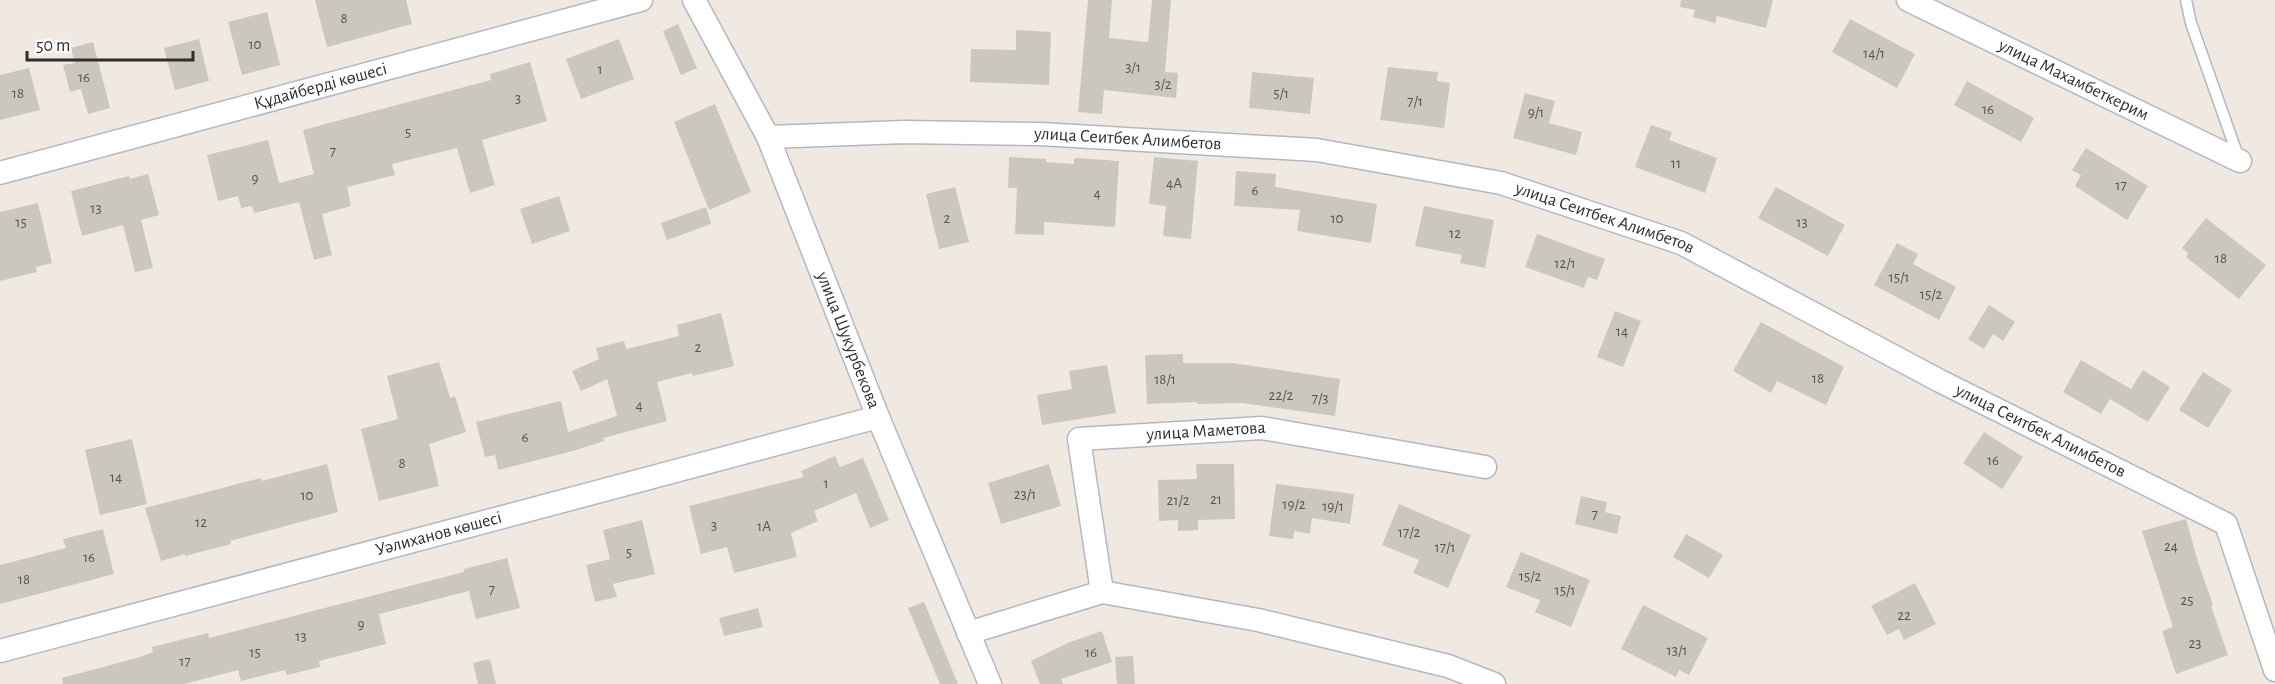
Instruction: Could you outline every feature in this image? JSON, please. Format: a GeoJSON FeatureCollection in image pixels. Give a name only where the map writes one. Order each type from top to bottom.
{"type":"FeatureCollection","features":[{"type":"Feature","properties":{"kind":"street","name":"Құдайберді көшесі"},"geometry":{"type":"LineString","coordinates":[[0,174],[641,0]]}},
{"type":"Feature","properties":{"kind":"street","name":"улица Шукурбекова"},"geometry":{"type":"LineString","coordinates":[[694,0],[768,137],[878,417],[990,684]]}},
{"type":"Feature","properties":{"kind":"street","name":"улица Махамбеткерим"},"geometry":{"type":"LineString","coordinates":[[1908,0],[2240,161]]}},
{"type":"Feature","properties":{"kind":"street","name":"улица Сеитбек Алимбетов"},"geometry":{"type":"LineString","coordinates":[[768,137],[903,132],[1040,134],[1317,150],[1501,183],[1681,243],[1940,381],[2226,524],[2275,670]]}},
{"type":"Feature","properties":{"kind":"street","name":"Уәлиханов көшесі"},"geometry":{"type":"LineString","coordinates":[[0,651],[878,417]]}},
{"type":"Feature","properties":{"kind":"street","name":"улица Маметова"},"geometry":{"type":"LineString","coordinates":[[1102,592],[1079,439],[1262,428],[1485,467]]}},
{"type":"Feature","properties":{"kind":"street"},"geometry":{"type":"LineString","coordinates":[[968,633],[1102,592],[1258,620],[1448,666],[1494,684]]}},
{"type":"Feature","properties":{"kind":"lane"},"geometry":{"type":"LineString","coordinates":[[2186,0],[2191,23],[2240,161]]}},
{"type":"Feature","properties":{"kind":"building"},"geometry":{"type":"Polygon","coordinates":[[[315,0],[406,0],[412,24],[327,47],[315,0]]]}},
{"type":"Feature","properties":{"kind":"building"},"geometry":{"type":"Polygon","coordinates":[[[1088,0],[1112,0],[1109,38],[1148,42],[1152,0],[1171,0],[1165,72],[1178,73],[1176,98],[1104,90],[1102,114],[1078,112],[1088,0]]]}},
{"type":"Feature","properties":{"kind":"building"},"geometry":{"type":"Polygon","coordinates":[[[1681,0],[1773,0],[1766,28],[1717,16],[1715,23],[1693,17],[1695,10],[1680,7],[1681,0]]]}},
{"type":"Feature","properties":{"kind":"building"},"geometry":{"type":"Polygon","coordinates":[[[267,12],[280,65],[242,75],[228,22],[267,12]]]}},
{"type":"Feature","properties":{"kind":"building"},"geometry":{"type":"Polygon","coordinates":[[[1850,19],[1915,54],[1897,88],[1832,52],[1850,19]]]}},
{"type":"Feature","properties":{"kind":"building"},"geometry":{"type":"Polygon","coordinates":[[[678,24],[697,68],[681,75],[663,31],[678,24]]]}},
{"type":"Feature","properties":{"kind":"building"},"geometry":{"type":"Polygon","coordinates":[[[1016,30],[1051,32],[1049,85],[970,82],[971,49],[1016,50],[1016,30]]]}},
{"type":"Feature","properties":{"kind":"building"},"geometry":{"type":"Polygon","coordinates":[[[199,39],[209,81],[175,90],[164,48],[199,39]]]}},
{"type":"Feature","properties":{"kind":"building"},"geometry":{"type":"Polygon","coordinates":[[[619,39],[634,79],[581,99],[566,59],[619,39]]]}},
{"type":"Feature","properties":{"kind":"building"},"geometry":{"type":"Polygon","coordinates":[[[93,42],[110,108],[88,114],[81,89],[70,92],[63,65],[75,63],[71,48],[93,42]]]}},
{"type":"Feature","properties":{"kind":"building"},"geometry":{"type":"Polygon","coordinates":[[[530,62],[547,121],[482,140],[495,185],[470,193],[457,148],[392,164],[395,175],[347,187],[351,206],[322,214],[332,255],[314,260],[299,202],[254,213],[252,206],[241,208],[238,196],[218,201],[207,155],[268,140],[279,183],[314,174],[303,130],[491,80],[490,74],[530,62]]]}},
{"type":"Feature","properties":{"kind":"building"},"geometry":{"type":"Polygon","coordinates":[[[1388,67],[1438,72],[1437,81],[1450,83],[1444,128],[1380,120],[1388,67]]]}},
{"type":"Feature","properties":{"kind":"building"},"geometry":{"type":"Polygon","coordinates":[[[29,68],[40,110],[0,120],[0,75],[29,68]]]}},
{"type":"Feature","properties":{"kind":"building"},"geometry":{"type":"Polygon","coordinates":[[[1252,72],[1314,78],[1310,114],[1249,108],[1252,72]]]}},
{"type":"Feature","properties":{"kind":"building"},"geometry":{"type":"Polygon","coordinates":[[[1967,81],[2034,118],[2021,142],[1954,105],[1967,81]]]}},
{"type":"Feature","properties":{"kind":"building"},"geometry":{"type":"Polygon","coordinates":[[[1525,93],[1555,101],[1549,123],[1582,132],[1576,155],[1513,138],[1525,93]]]}},
{"type":"Feature","properties":{"kind":"building"},"geometry":{"type":"Polygon","coordinates":[[[715,104],[751,192],[709,210],[674,122],[715,104]]]}},
{"type":"Feature","properties":{"kind":"building"},"geometry":{"type":"Polygon","coordinates":[[[1651,125],[1672,132],[1669,140],[1717,158],[1705,193],[1635,167],[1651,125]]]}},
{"type":"Feature","properties":{"kind":"building"},"geometry":{"type":"Polygon","coordinates":[[[2086,148],[2148,186],[2127,220],[2075,186],[2081,175],[2072,170],[2086,148]]]}},
{"type":"Feature","properties":{"kind":"building"},"geometry":{"type":"Polygon","coordinates":[[[1009,157],[1046,159],[1046,162],[1074,164],[1074,159],[1078,158],[1119,161],[1115,227],[1044,222],[1044,235],[1015,234],[1017,188],[1008,188],[1009,157]]]}},
{"type":"Feature","properties":{"kind":"building"},"geometry":{"type":"Polygon","coordinates":[[[1154,157],[1198,161],[1191,239],[1163,236],[1166,206],[1149,204],[1154,157]]]}},
{"type":"Feature","properties":{"kind":"building"},"geometry":{"type":"Polygon","coordinates":[[[1236,171],[1276,174],[1275,187],[1377,204],[1371,243],[1297,231],[1300,210],[1234,206],[1236,171]]]}},
{"type":"Feature","properties":{"kind":"building"},"geometry":{"type":"Polygon","coordinates":[[[148,174],[159,215],[141,220],[153,268],[135,272],[123,225],[82,236],[71,191],[129,176],[130,179],[148,174]]]}},
{"type":"Feature","properties":{"kind":"building"},"geometry":{"type":"Polygon","coordinates":[[[955,187],[969,242],[939,249],[926,194],[955,187]]]}},
{"type":"Feature","properties":{"kind":"building"},"geometry":{"type":"Polygon","coordinates":[[[1776,187],[1845,225],[1828,256],[1758,218],[1776,187]]]}},
{"type":"Feature","properties":{"kind":"building"},"geometry":{"type":"Polygon","coordinates":[[[559,196],[570,231],[532,244],[520,209],[559,196]]]}},
{"type":"Feature","properties":{"kind":"building"},"geometry":{"type":"Polygon","coordinates":[[[38,203],[52,263],[36,267],[37,272],[0,281],[0,212],[38,203]]]}},
{"type":"Feature","properties":{"kind":"building"},"geometry":{"type":"Polygon","coordinates":[[[1424,206],[1494,220],[1485,268],[1460,263],[1462,255],[1415,246],[1424,206]]]}},
{"type":"Feature","properties":{"kind":"building"},"geometry":{"type":"Polygon","coordinates":[[[706,207],[711,224],[667,240],[661,223],[706,207]]]}},
{"type":"Feature","properties":{"kind":"building"},"geometry":{"type":"Polygon","coordinates":[[[2206,218],[2266,265],[2239,299],[2186,257],[2188,253],[2182,248],[2206,218]]]}},
{"type":"Feature","properties":{"kind":"building"},"geometry":{"type":"Polygon","coordinates":[[[1537,234],[1605,259],[1597,280],[1588,277],[1584,288],[1525,267],[1537,234]]]}},
{"type":"Feature","properties":{"kind":"building"},"geometry":{"type":"Polygon","coordinates":[[[1897,243],[1918,254],[1913,264],[1956,287],[1939,320],[1874,285],[1897,243]]]}},
{"type":"Feature","properties":{"kind":"building"},"geometry":{"type":"Polygon","coordinates":[[[1989,305],[2015,322],[2003,341],[1993,334],[1984,349],[1968,339],[1989,305]]]}},
{"type":"Feature","properties":{"kind":"building"},"geometry":{"type":"Polygon","coordinates":[[[1615,311],[1641,321],[1623,367],[1597,357],[1615,311]]]}},
{"type":"Feature","properties":{"kind":"building"},"geometry":{"type":"Polygon","coordinates":[[[721,313],[734,366],[657,382],[667,421],[603,438],[604,441],[573,451],[498,470],[495,455],[485,457],[476,422],[561,401],[568,432],[617,416],[607,379],[581,391],[572,371],[599,359],[596,348],[624,341],[626,349],[679,336],[677,325],[721,313]]]}},
{"type":"Feature","properties":{"kind":"building"},"geometry":{"type":"Polygon","coordinates":[[[1761,322],[1844,367],[1826,405],[1777,381],[1771,393],[1733,371],[1761,322]]]}},
{"type":"Feature","properties":{"kind":"building"},"geometry":{"type":"Polygon","coordinates":[[[1183,354],[1183,363],[1233,363],[1340,379],[1335,416],[1242,403],[1147,404],[1145,355],[1183,354]]]}},
{"type":"Feature","properties":{"kind":"building"},"geometry":{"type":"Polygon","coordinates":[[[2081,360],[2131,389],[2143,370],[2170,387],[2148,422],[2110,399],[2101,414],[2063,392],[2081,360]]]}},
{"type":"Feature","properties":{"kind":"building"},"geometry":{"type":"Polygon","coordinates":[[[439,362],[450,398],[455,396],[466,432],[429,444],[439,486],[379,501],[361,429],[398,419],[387,376],[439,362]]]}},
{"type":"Feature","properties":{"kind":"building"},"geometry":{"type":"Polygon","coordinates":[[[1107,365],[1116,413],[1042,425],[1037,395],[1072,389],[1069,371],[1107,365]]]}},
{"type":"Feature","properties":{"kind":"building"},"geometry":{"type":"Polygon","coordinates":[[[2203,372],[2232,390],[2208,428],[2179,410],[2203,372]]]}},
{"type":"Feature","properties":{"kind":"building"},"geometry":{"type":"Polygon","coordinates":[[[1984,432],[2023,457],[2002,489],[1963,463],[1984,432]]]}},
{"type":"Feature","properties":{"kind":"building"},"geometry":{"type":"Polygon","coordinates":[[[132,439],[147,504],[100,515],[85,450],[132,439]]]}},
{"type":"Feature","properties":{"kind":"building"},"geometry":{"type":"Polygon","coordinates":[[[835,456],[840,467],[863,458],[889,520],[870,528],[856,493],[814,511],[818,521],[791,533],[797,557],[734,573],[727,547],[701,554],[689,506],[804,477],[801,471],[835,456]]]}},
{"type":"Feature","properties":{"kind":"building"},"geometry":{"type":"Polygon","coordinates":[[[327,464],[338,512],[230,541],[231,544],[161,561],[145,508],[261,478],[262,481],[327,464]]]}},
{"type":"Feature","properties":{"kind":"building"},"geometry":{"type":"Polygon","coordinates":[[[1049,464],[1061,506],[1001,524],[988,483],[1049,464]]]}},
{"type":"Feature","properties":{"kind":"building"},"geometry":{"type":"Polygon","coordinates":[[[1196,464],[1234,464],[1235,519],[1198,520],[1198,530],[1178,531],[1178,520],[1159,521],[1158,480],[1197,479],[1196,464]]]}},
{"type":"Feature","properties":{"kind":"building"},"geometry":{"type":"Polygon","coordinates":[[[1276,484],[1354,494],[1350,524],[1312,518],[1310,534],[1294,531],[1293,539],[1269,536],[1276,484]]]}},
{"type":"Feature","properties":{"kind":"building"},"geometry":{"type":"Polygon","coordinates":[[[1581,496],[1607,502],[1605,512],[1621,516],[1617,534],[1575,524],[1581,496]]]}},
{"type":"Feature","properties":{"kind":"building"},"geometry":{"type":"Polygon","coordinates":[[[1399,504],[1471,535],[1448,588],[1413,573],[1419,560],[1382,545],[1399,504]]]}},
{"type":"Feature","properties":{"kind":"building"},"geometry":{"type":"Polygon","coordinates":[[[2186,519],[2228,655],[2176,674],[2162,631],[2173,627],[2142,531],[2186,519]]]}},
{"type":"Feature","properties":{"kind":"building"},"geometry":{"type":"Polygon","coordinates":[[[642,520],[655,574],[613,584],[617,597],[595,602],[586,565],[610,559],[603,530],[642,520]]]}},
{"type":"Feature","properties":{"kind":"building"},"geometry":{"type":"Polygon","coordinates":[[[103,529],[114,574],[0,604],[0,565],[66,548],[63,539],[103,529]]]}},
{"type":"Feature","properties":{"kind":"building"},"geometry":{"type":"Polygon","coordinates":[[[1686,534],[1723,555],[1709,578],[1673,557],[1686,534]]]}},
{"type":"Feature","properties":{"kind":"building"},"geometry":{"type":"Polygon","coordinates":[[[1521,552],[1590,580],[1571,627],[1535,612],[1540,600],[1506,587],[1521,552]]]}},
{"type":"Feature","properties":{"kind":"building"},"geometry":{"type":"Polygon","coordinates":[[[507,558],[520,608],[476,619],[469,591],[379,614],[386,644],[319,661],[320,667],[287,675],[285,670],[241,681],[238,670],[184,684],[63,684],[62,678],[140,657],[153,652],[152,647],[208,633],[209,638],[464,572],[464,569],[507,558]]]}},
{"type":"Feature","properties":{"kind":"building"},"geometry":{"type":"Polygon","coordinates":[[[1915,583],[1936,624],[1904,640],[1899,629],[1887,635],[1871,606],[1915,583]]]}},
{"type":"Feature","properties":{"kind":"building"},"geometry":{"type":"Polygon","coordinates":[[[924,602],[958,684],[940,684],[908,608],[924,602]]]}},
{"type":"Feature","properties":{"kind":"building"},"geometry":{"type":"Polygon","coordinates":[[[1643,605],[1708,638],[1689,675],[1679,670],[1676,677],[1621,649],[1643,605]]]}},
{"type":"Feature","properties":{"kind":"building"},"geometry":{"type":"Polygon","coordinates":[[[758,608],[763,627],[724,636],[719,618],[758,608]]]}},
{"type":"Feature","properties":{"kind":"building"},"geometry":{"type":"Polygon","coordinates":[[[1102,631],[1112,662],[1061,679],[1063,684],[1040,684],[1031,661],[1070,642],[1102,631]]]}},
{"type":"Feature","properties":{"kind":"building"},"geometry":{"type":"Polygon","coordinates":[[[1133,656],[1135,684],[1117,684],[1115,657],[1133,656]]]}},
{"type":"Feature","properties":{"kind":"building"},"geometry":{"type":"Polygon","coordinates":[[[490,659],[496,684],[478,684],[473,663],[490,659]]]}}]}
